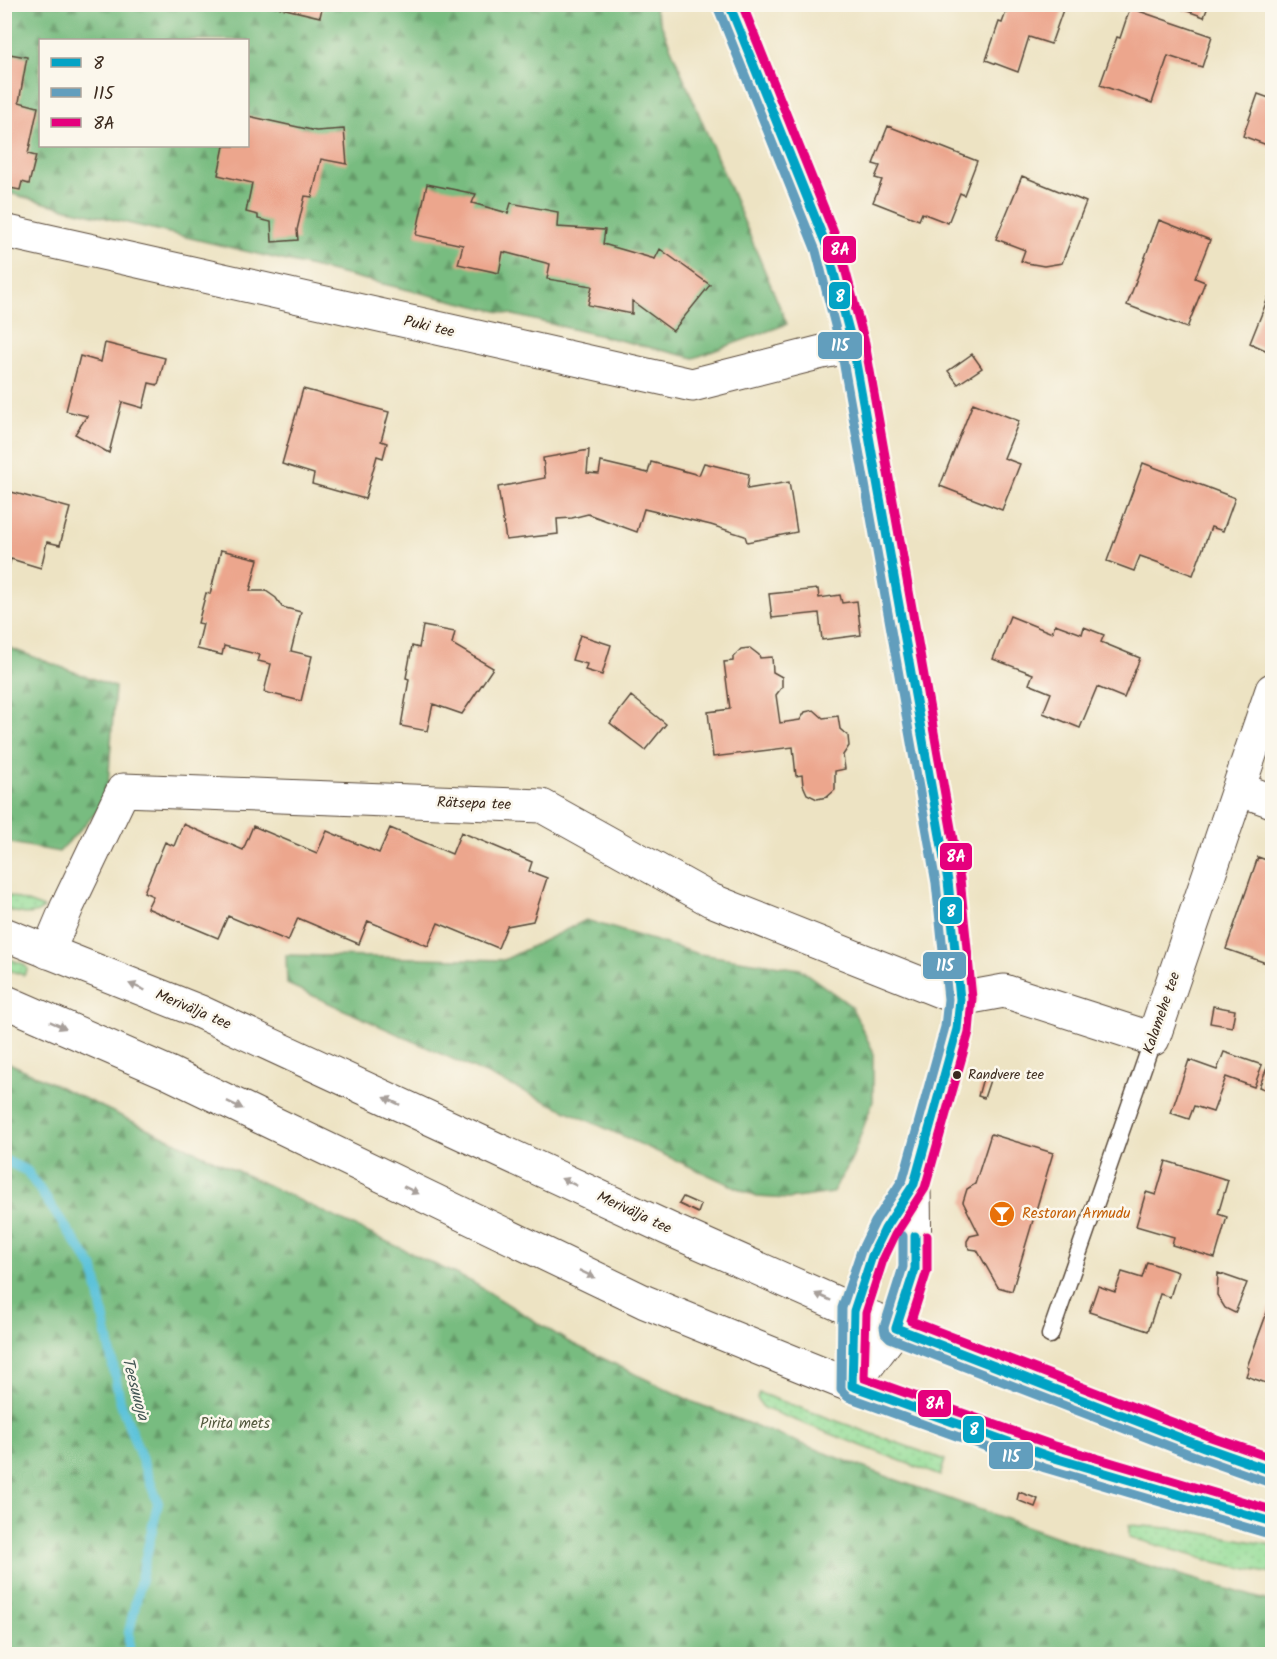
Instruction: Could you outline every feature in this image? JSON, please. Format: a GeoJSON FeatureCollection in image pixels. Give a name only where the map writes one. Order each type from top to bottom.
{"type":"FeatureCollection","features":[{"type":"Feature","properties":{"kind":"main road"},"geometry":{"type":"LineString","coordinates":[[729,4],[827,247],[853,346],[948,881],[960,999],[957,1029],[914,1184],[915,1269],[896,1328],[852,1386]]}},
{"type":"Feature","properties":{"kind":"main road","name":"Puki tee"},"geometry":{"type":"LineString","coordinates":[[4,231],[692,386],[853,346]]}},
{"type":"Feature","properties":{"kind":"main road","name":"Kalamehe tee"},"geometry":{"type":"LineString","coordinates":[[1153,1039],[1272,690]]}},
{"type":"Feature","properties":{"kind":"main road"},"geometry":{"type":"LineString","coordinates":[[1239,789],[1272,801]]}},
{"type":"Feature","properties":{"kind":"main road","name":"Rätsepa tee"},"geometry":{"type":"LineString","coordinates":[[48,952],[123,790],[542,806],[711,900],[960,999]]}},
{"type":"Feature","properties":{"kind":"main road","name":"Merivälja tee"},"geometry":{"type":"LineString","coordinates":[[4,934],[198,1011],[669,1229],[854,1311],[1204,1448],[1272,1471]]}},
{"type":"Feature","properties":{"kind":"main road"},"geometry":{"type":"LineString","coordinates":[[960,999],[1004,991],[1153,1039]]}},
{"type":"Feature","properties":{"kind":"main road"},"geometry":{"type":"LineString","coordinates":[[4,1001],[169,1074],[645,1302],[852,1386],[1048,1456],[1272,1522]]}},
{"type":"Feature","properties":{"kind":"main road"},"geometry":{"type":"LineString","coordinates":[[852,1386],[854,1311],[872,1256],[885,1229],[914,1184]]}},
{"type":"Feature","properties":{"kind":"lane","name":"Kalamehe tee"},"geometry":{"type":"LineString","coordinates":[[1050,1335],[1153,1039]]}},
{"type":"Feature","properties":{"kind":"green space"},"geometry":{"type":"Polygon","coordinates":[[[4,5],[653,5],[787,324],[694,358],[5,192],[4,5]]]}},
{"type":"Feature","properties":{"kind":"green space"},"geometry":{"type":"Polygon","coordinates":[[[4,646],[115,687],[107,801],[59,852],[5,842],[4,646]]]}},
{"type":"Feature","properties":{"kind":"green space"},"geometry":{"type":"Polygon","coordinates":[[[4,894],[44,908],[30,914],[5,909],[4,894]]]}},
{"type":"Feature","properties":{"kind":"green space"},"geometry":{"type":"Polygon","coordinates":[[[586,920],[699,954],[800,969],[851,1006],[873,1051],[873,1101],[851,1161],[832,1193],[788,1199],[757,1197],[287,984],[286,955],[504,960],[586,920]]]}},
{"type":"Feature","properties":{"kind":"green space"},"geometry":{"type":"Polygon","coordinates":[[[4,957],[23,964],[28,969],[24,975],[5,969],[4,957]]]}},
{"type":"Feature","properties":{"kind":"green space","name":"Pirita mets"},"geometry":{"type":"Polygon","coordinates":[[[5,1061],[472,1282],[567,1341],[693,1402],[888,1477],[1088,1548],[1272,1602],[1272,1654],[5,1654],[5,1061]]]}},
{"type":"Feature","properties":{"kind":"green space"},"geometry":{"type":"Polygon","coordinates":[[[759,1393],[945,1460],[940,1476],[763,1408],[757,1398],[759,1393]]]}},
{"type":"Feature","properties":{"kind":"green space"},"geometry":{"type":"Polygon","coordinates":[[[1129,1525],[1180,1529],[1272,1545],[1272,1574],[1215,1562],[1129,1537],[1129,1525]]]}},
{"type":"Feature","properties":{"kind":"building"},"geometry":{"type":"Polygon","coordinates":[[[264,4],[323,4],[320,17],[264,4]]]}},
{"type":"Feature","properties":{"kind":"building"},"geometry":{"type":"Polygon","coordinates":[[[1009,4],[1065,4],[1051,44],[1029,37],[1018,72],[986,60],[999,22],[1002,23],[1009,4]]]}},
{"type":"Feature","properties":{"kind":"building"},"geometry":{"type":"Polygon","coordinates":[[[1168,4],[1209,4],[1204,17],[1168,4]]]}},
{"type":"Feature","properties":{"kind":"building"},"geometry":{"type":"Polygon","coordinates":[[[1130,8],[1212,36],[1202,67],[1168,56],[1152,103],[1100,85],[1130,8]]]}},
{"type":"Feature","properties":{"kind":"building"},"geometry":{"type":"Polygon","coordinates":[[[4,53],[27,57],[19,102],[38,107],[28,154],[36,156],[29,184],[22,182],[20,190],[4,187],[4,53]]]}},
{"type":"Feature","properties":{"kind":"building"},"geometry":{"type":"Polygon","coordinates":[[[1258,94],[1272,99],[1272,147],[1243,136],[1258,94]]]}},
{"type":"Feature","properties":{"kind":"building"},"geometry":{"type":"Polygon","coordinates":[[[249,116],[316,131],[344,129],[347,164],[321,159],[312,197],[305,196],[297,230],[298,240],[272,242],[271,222],[258,219],[258,215],[246,212],[252,183],[218,175],[224,147],[249,147],[249,116]]]}},
{"type":"Feature","properties":{"kind":"building"},"geometry":{"type":"Polygon","coordinates":[[[888,126],[977,161],[964,195],[960,193],[948,223],[922,213],[919,220],[873,202],[882,180],[875,178],[880,166],[873,164],[888,126]]]}},
{"type":"Feature","properties":{"kind":"building"},"geometry":{"type":"Polygon","coordinates":[[[1022,176],[1086,202],[1062,263],[1044,266],[1021,261],[1025,250],[996,239],[1022,176]]]}},
{"type":"Feature","properties":{"kind":"building"},"geometry":{"type":"Polygon","coordinates":[[[427,184],[476,194],[472,203],[508,213],[511,203],[558,212],[557,227],[605,230],[603,244],[655,259],[660,249],[710,285],[673,331],[632,301],[632,314],[588,305],[592,286],[547,279],[550,264],[503,252],[499,273],[458,264],[463,245],[416,235],[427,184]]]}},
{"type":"Feature","properties":{"kind":"building"},"geometry":{"type":"Polygon","coordinates":[[[1159,220],[1210,240],[1195,278],[1205,282],[1187,328],[1127,305],[1159,220]]]}},
{"type":"Feature","properties":{"kind":"building"},"geometry":{"type":"Polygon","coordinates":[[[1272,288],[1272,353],[1250,343],[1272,288]]]}},
{"type":"Feature","properties":{"kind":"building"},"geometry":{"type":"Polygon","coordinates":[[[105,343],[165,358],[158,385],[149,383],[143,408],[122,402],[109,453],[75,434],[87,416],[66,411],[80,356],[101,362],[105,343]]]}},
{"type":"Feature","properties":{"kind":"building"},"geometry":{"type":"Polygon","coordinates":[[[972,354],[982,368],[958,384],[948,371],[972,354]]]}},
{"type":"Feature","properties":{"kind":"building"},"geometry":{"type":"Polygon","coordinates":[[[303,389],[389,412],[381,441],[387,443],[383,458],[377,456],[365,499],[312,484],[314,474],[282,464],[303,389]]]}},
{"type":"Feature","properties":{"kind":"building"},"geometry":{"type":"Polygon","coordinates":[[[973,403],[1019,421],[1004,458],[1020,464],[1002,510],[940,486],[973,403]]]}},
{"type":"Feature","properties":{"kind":"building"},"geometry":{"type":"Polygon","coordinates":[[[589,450],[587,473],[599,474],[601,462],[648,473],[651,462],[699,475],[704,463],[749,474],[747,489],[789,482],[797,532],[747,542],[745,536],[711,525],[644,509],[637,532],[588,514],[557,519],[558,534],[506,540],[498,487],[545,478],[543,458],[589,450]]]}},
{"type":"Feature","properties":{"kind":"building"},"geometry":{"type":"Polygon","coordinates":[[[1143,463],[1235,498],[1223,531],[1211,527],[1193,575],[1140,556],[1134,571],[1107,561],[1143,463]]]}},
{"type":"Feature","properties":{"kind":"building"},"geometry":{"type":"Polygon","coordinates":[[[4,490],[70,508],[60,545],[47,542],[41,568],[11,559],[5,580],[4,490]]]}},
{"type":"Feature","properties":{"kind":"building"},"geometry":{"type":"Polygon","coordinates":[[[221,550],[258,559],[250,591],[266,591],[276,598],[282,607],[301,612],[291,651],[312,656],[301,701],[264,692],[271,664],[258,661],[260,655],[224,646],[222,655],[197,649],[203,624],[198,623],[206,593],[210,594],[221,550]]]}},
{"type":"Feature","properties":{"kind":"building"},"geometry":{"type":"Polygon","coordinates":[[[818,589],[819,598],[840,595],[842,603],[857,601],[861,635],[822,640],[819,613],[772,618],[769,594],[818,589]]]}},
{"type":"Feature","properties":{"kind":"building"},"geometry":{"type":"Polygon","coordinates":[[[1010,616],[1052,633],[1055,624],[1082,634],[1084,627],[1104,635],[1101,642],[1140,658],[1124,698],[1097,687],[1080,728],[1043,713],[1051,693],[1029,684],[1033,674],[993,659],[1010,616]]]}},
{"type":"Feature","properties":{"kind":"building"},"geometry":{"type":"Polygon","coordinates":[[[423,626],[455,632],[452,644],[493,668],[462,714],[433,704],[427,731],[401,726],[412,646],[419,648],[423,626]]]}},
{"type":"Feature","properties":{"kind":"building"},"geometry":{"type":"Polygon","coordinates":[[[580,635],[611,645],[602,675],[585,670],[587,664],[572,660],[580,635]]]}},
{"type":"Feature","properties":{"kind":"building"},"geometry":{"type":"Polygon","coordinates":[[[750,648],[760,658],[772,657],[773,672],[782,677],[782,687],[776,695],[780,723],[800,720],[805,712],[814,710],[823,718],[838,716],[840,729],[848,736],[849,746],[843,755],[845,769],[835,771],[835,790],[827,797],[817,799],[807,794],[802,775],[796,776],[793,747],[713,757],[708,712],[730,709],[724,662],[733,661],[733,657],[741,649],[750,648]]]}},
{"type":"Feature","properties":{"kind":"building"},"geometry":{"type":"Polygon","coordinates":[[[631,696],[666,724],[645,750],[610,723],[631,696]]]}},
{"type":"Feature","properties":{"kind":"building"},"geometry":{"type":"Polygon","coordinates":[[[183,824],[243,850],[253,826],[317,853],[327,831],[379,853],[390,828],[452,854],[461,832],[532,862],[529,871],[547,878],[533,921],[507,926],[498,948],[438,923],[428,946],[368,921],[359,944],[298,918],[288,941],[228,916],[218,938],[147,908],[153,896],[144,892],[165,842],[174,846],[183,824]]]}},
{"type":"Feature","properties":{"kind":"building"},"geometry":{"type":"Polygon","coordinates":[[[1258,857],[1272,862],[1272,955],[1269,964],[1226,949],[1258,857]]]}},
{"type":"Feature","properties":{"kind":"building"},"geometry":{"type":"Polygon","coordinates":[[[1213,1006],[1235,1010],[1232,1027],[1210,1023],[1213,1006]]]}},
{"type":"Feature","properties":{"kind":"building"},"geometry":{"type":"Polygon","coordinates":[[[1224,1052],[1262,1065],[1254,1087],[1226,1077],[1213,1112],[1194,1106],[1189,1119],[1171,1113],[1189,1060],[1217,1070],[1224,1052]]]}},
{"type":"Feature","properties":{"kind":"building"},"geometry":{"type":"Polygon","coordinates":[[[1267,1068],[1272,1070],[1272,1092],[1259,1087],[1267,1068]]]}},
{"type":"Feature","properties":{"kind":"building"},"geometry":{"type":"Polygon","coordinates":[[[983,1078],[990,1080],[984,1098],[978,1096],[983,1078]]]}},
{"type":"Feature","properties":{"kind":"building","name":"Restoran Armudu"},"geometry":{"type":"Polygon","coordinates":[[[991,1134],[1053,1153],[1012,1291],[998,1287],[977,1250],[970,1249],[967,1245],[970,1236],[979,1234],[963,1202],[967,1189],[975,1184],[991,1134]]]}},
{"type":"Feature","properties":{"kind":"building"},"geometry":{"type":"Polygon","coordinates":[[[1166,1161],[1228,1180],[1218,1214],[1227,1217],[1215,1258],[1172,1245],[1174,1237],[1136,1226],[1146,1192],[1156,1195],[1166,1161]]]}},
{"type":"Feature","properties":{"kind":"building"},"geometry":{"type":"Polygon","coordinates":[[[683,1197],[701,1205],[698,1213],[679,1204],[683,1197]]]}},
{"type":"Feature","properties":{"kind":"building"},"geometry":{"type":"Polygon","coordinates":[[[1147,1262],[1178,1272],[1170,1297],[1160,1294],[1148,1331],[1089,1312],[1098,1286],[1115,1292],[1122,1272],[1142,1278],[1147,1262]]]}},
{"type":"Feature","properties":{"kind":"building"},"geometry":{"type":"Polygon","coordinates":[[[1218,1273],[1247,1283],[1235,1313],[1225,1308],[1217,1295],[1218,1273]]]}},
{"type":"Feature","properties":{"kind":"building"},"geometry":{"type":"Polygon","coordinates":[[[1269,1307],[1272,1308],[1272,1376],[1269,1384],[1246,1376],[1249,1368],[1247,1367],[1269,1307]]]}},
{"type":"Feature","properties":{"kind":"building"},"geometry":{"type":"Polygon","coordinates":[[[1019,1492],[1038,1499],[1035,1507],[1017,1500],[1019,1492]]]}},
{"type":"Feature","properties":{"kind":"waterway","name":"Teesuuoja"},"geometry":{"type":"LineString","coordinates":[[4,1160],[27,1171],[94,1269],[120,1401],[158,1503],[129,1632],[129,1654]]}},
{"type":"Feature","properties":{"kind":"transit line","name":"8"},"geometry":{"type":"LineString","coordinates":[[729,4],[827,247],[853,346],[948,881],[960,999],[957,1029],[914,1184],[885,1229],[872,1256],[854,1311],[852,1386],[1048,1456],[1272,1522]]}},
{"type":"Feature","properties":{"kind":"transit line","name":"8A"},"geometry":{"type":"LineString","coordinates":[[742,4],[838,243],[865,343],[960,879],[972,998],[969,1032],[925,1188],[895,1235],[883,1260],[866,1313],[864,1378],[1052,1445],[1272,1510]]}},
{"type":"Feature","properties":{"kind":"transit line","name":"115"},"geometry":{"type":"LineString","coordinates":[[718,8],[816,251],[841,349],[936,883],[948,999],[945,1027],[903,1179],[875,1222],[861,1251],[842,1308],[841,1390],[848,1397],[1045,1468],[1269,1534]]}},
{"type":"Feature","properties":{"kind":"transit line","name":"115"},"geometry":{"type":"LineString","coordinates":[[903,1236],[903,1267],[884,1327],[885,1333],[890,1338],[1268,1482]]}},
{"type":"Feature","properties":{"kind":"transit line","name":"8"},"geometry":{"type":"LineString","coordinates":[[915,1236],[915,1269],[896,1328],[1272,1471]]}},
{"type":"Feature","properties":{"kind":"transit line","name":"8A"},"geometry":{"type":"LineString","coordinates":[[927,1236],[927,1271],[911,1321],[1208,1436],[1272,1458]]}},
{"type":"Feature","properties":{"kind":"place","name":"Randvere tee"},"geometry":{"type":"Point","coordinates":[957,1075]}},
{"type":"Feature","properties":{"kind":"place","name":"Restoran Armudu"},"geometry":{"type":"Point","coordinates":[1002,1214]}}]}
